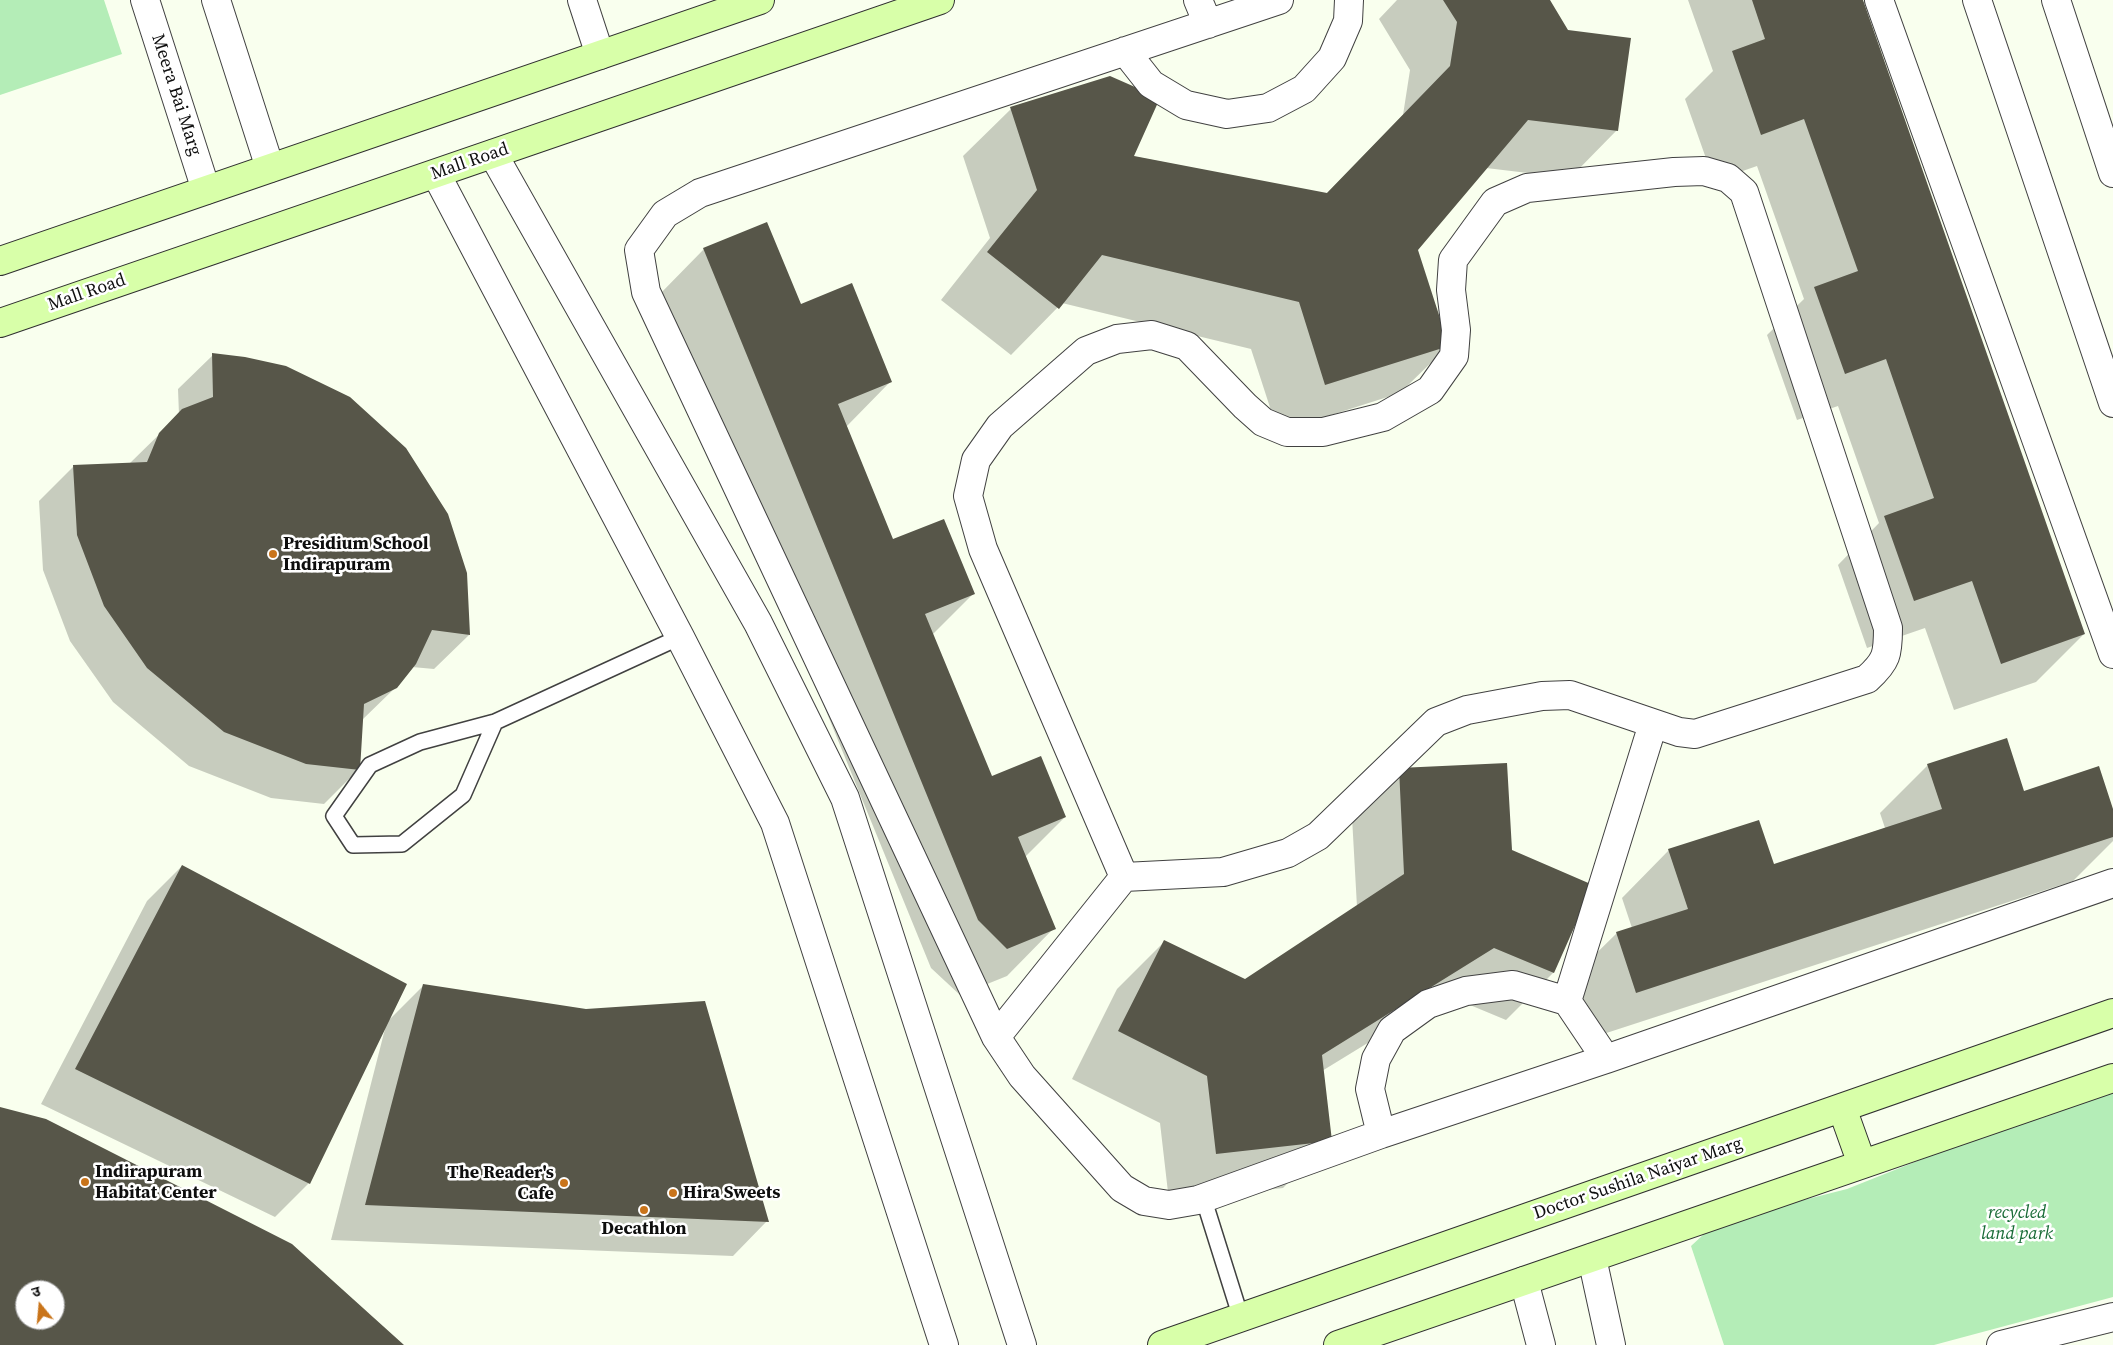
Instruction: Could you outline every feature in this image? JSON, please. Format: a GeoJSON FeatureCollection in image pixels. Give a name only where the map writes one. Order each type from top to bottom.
{"type":"FeatureCollection","features":[{"type":"Feature","properties":{"kind":"street","name":"Meera Bai Marg"},"geometry":{"type":"LineString","coordinates":[[145,0],[206,190]]}},
{"type":"Feature","properties":{"kind":"street"},"geometry":{"type":"LineString","coordinates":[[216,0],[270,168]]}},
{"type":"Feature","properties":{"kind":"street"},"geometry":{"type":"LineString","coordinates":[[582,0],[600,55]]}},
{"type":"Feature","properties":{"kind":"street"},"geometry":{"type":"LineString","coordinates":[[0,261],[760,0]]}},
{"type":"Feature","properties":{"kind":"street","name":"Mall Road"},"geometry":{"type":"LineString","coordinates":[[0,323],[940,0]]}},
{"type":"Feature","properties":{"kind":"street"},"geometry":{"type":"LineString","coordinates":[[1126,51],[1151,84],[1186,105],[1227,114],[1268,108],[1304,89],[1332,58],[1348,21],[1349,0]]}},
{"type":"Feature","properties":{"kind":"street"},"geometry":{"type":"LineString","coordinates":[[1879,0],[2113,654]]}},
{"type":"Feature","properties":{"kind":"street"},"geometry":{"type":"LineString","coordinates":[[1977,0],[2113,403]]}},
{"type":"Feature","properties":{"kind":"street"},"geometry":{"type":"LineString","coordinates":[[2056,0],[2113,173]]}},
{"type":"Feature","properties":{"kind":"street"},"geometry":{"type":"LineString","coordinates":[[1275,1],[1203,12],[1126,51],[700,193],[665,214],[639,250],[646,292],[996,1037],[1022,1076],[1122,1188],[1144,1201],[1169,1205],[1203,1198],[1381,1134],[1606,1059],[2113,882]]}},
{"type":"Feature","properties":{"kind":"street"},"geometry":{"type":"LineString","coordinates":[[493,154],[758,623],[845,798],[1022,1345]]}},
{"type":"Feature","properties":{"kind":"street"},"geometry":{"type":"LineString","coordinates":[[996,1037],[1124,877],[1224,872],[1288,852],[1318,836],[1436,722],[1467,710],[1542,696],[1570,695],[1653,724],[1679,732],[1695,734],[1710,731],[1867,679],[1882,666],[1888,648],[1888,628],[1744,192],[1728,178],[1704,171],[1674,172],[1527,188],[1495,202],[1453,260],[1451,290],[1456,330],[1454,356],[1430,390],[1383,417],[1323,432],[1287,432],[1263,422],[1187,346],[1152,335],[1117,339],[1086,351],[1000,426],[976,460],[968,496],[976,529],[1124,877]]}},
{"type":"Feature","properties":{"kind":"street"},"geometry":{"type":"LineString","coordinates":[[436,174],[680,637],[775,823],[944,1345]]}},
{"type":"Feature","properties":{"kind":"street"},"geometry":{"type":"LineString","coordinates":[[1567,1001],[1653,724]]}},
{"type":"Feature","properties":{"kind":"street"},"geometry":{"type":"LineString","coordinates":[[1381,1134],[1370,1089],[1376,1059],[1392,1030],[1428,1004],[1466,991],[1513,985],[1567,1001],[1606,1059]]}},
{"type":"Feature","properties":{"kind":"street","name":"Doctor Sushila Naiyar Marg"},"geometry":{"type":"LineString","coordinates":[[1162,1345],[2113,1013]]}},
{"type":"Feature","properties":{"kind":"street"},"geometry":{"type":"LineString","coordinates":[[1338,1345],[2113,1078]]}},
{"type":"Feature","properties":{"kind":"street"},"geometry":{"type":"LineString","coordinates":[[1842,1108],[1862,1164]]}},
{"type":"Feature","properties":{"kind":"street"},"geometry":{"type":"LineString","coordinates":[[1592,1258],[1611,1345]]}},
{"type":"Feature","properties":{"kind":"street"},"geometry":{"type":"LineString","coordinates":[[1524,1281],[1541,1345]]}},
{"type":"Feature","properties":{"kind":"street"},"geometry":{"type":"LineString","coordinates":[[2001,1345],[2113,1317]]}},
{"type":"Feature","properties":{"kind":"lane"},"geometry":{"type":"LineString","coordinates":[[495,722],[463,795],[402,844],[353,845],[334,816],[370,765],[420,742],[495,722],[680,637]]}},
{"type":"Feature","properties":{"kind":"lane"},"geometry":{"type":"LineString","coordinates":[[1203,1198],[1241,1318]]}},
{"type":"Feature","properties":{"kind":"green space"},"geometry":{"type":"Polygon","coordinates":[[[0,0],[104,0],[122,54],[0,95],[0,0]]]}},
{"type":"Feature","properties":{"kind":"green space","name":"recycled land park"},"geometry":{"type":"Polygon","coordinates":[[[2113,1083],[2113,1297],[1934,1345],[1724,1345],[1691,1246],[1717,1222],[1847,1189],[2113,1083]]]}},
{"type":"Feature","properties":{"kind":"building"},"geometry":{"type":"Polygon","coordinates":[[[1443,0],[1550,0],[1568,30],[1631,38],[1618,131],[1528,120],[1418,250],[1449,346],[1325,385],[1299,302],[1102,255],[1059,309],[987,252],[1037,190],[1010,107],[1110,76],[1160,98],[1134,156],[1327,193],[1450,66],[1457,22],[1443,0]]]}},
{"type":"Feature","properties":{"kind":"building"},"geometry":{"type":"Polygon","coordinates":[[[1752,0],[1863,0],[2085,634],[2001,664],[1972,581],[1914,601],[1884,516],[1934,498],[1886,359],[1845,374],[1814,287],[1858,271],[1804,119],[1761,135],[1732,51],[1765,39],[1752,0]]]}},
{"type":"Feature","properties":{"kind":"building"},"geometry":{"type":"Polygon","coordinates":[[[767,222],[801,304],[852,283],[892,382],[838,404],[893,539],[944,519],[975,594],[925,614],[992,776],[1041,756],[1066,817],[1018,837],[1056,929],[1007,949],[978,920],[703,248],[767,222]]]}},
{"type":"Feature","properties":{"kind":"building","name":"Presidium School Indirapuram"},"geometry":{"type":"Polygon","coordinates":[[[212,353],[245,357],[286,366],[350,397],[406,448],[448,514],[467,573],[470,635],[432,630],[416,664],[397,688],[364,704],[360,770],[306,764],[224,732],[147,668],[104,606],[77,535],[73,465],[147,462],[159,433],[182,409],[213,397],[212,353]]]}},
{"type":"Feature","properties":{"kind":"building"},"geometry":{"type":"Polygon","coordinates":[[[2007,738],[2024,791],[2099,766],[2113,809],[2113,837],[1636,993],[1616,932],[1688,909],[1668,849],[1759,820],[1774,864],[1942,809],[1927,764],[2007,738]]]}},
{"type":"Feature","properties":{"kind":"building"},"geometry":{"type":"Polygon","coordinates":[[[1507,763],[1512,850],[1593,885],[1554,973],[1494,948],[1322,1055],[1332,1141],[1216,1154],[1207,1076],[1118,1031],[1164,940],[1245,979],[1404,874],[1399,768],[1507,763]]]}},
{"type":"Feature","properties":{"kind":"building"},"geometry":{"type":"Polygon","coordinates":[[[182,865],[407,984],[310,1184],[75,1069],[182,865]]]}},
{"type":"Feature","properties":{"kind":"building"},"geometry":{"type":"Polygon","coordinates":[[[423,984],[586,1009],[705,1001],[769,1222],[365,1205],[423,984]]]}},
{"type":"Feature","properties":{"kind":"building","name":"Indirapuram Habitat Center"},"geometry":{"type":"Polygon","coordinates":[[[0,1107],[46,1119],[292,1244],[404,1345],[0,1345],[0,1107]]]}},
{"type":"Feature","properties":{"kind":"place","name":"Presidium School Indirapuram"},"geometry":{"type":"Point","coordinates":[273,554]}},
{"type":"Feature","properties":{"kind":"place","name":"Indirapuram Habitat Center"},"geometry":{"type":"Point","coordinates":[85,1182]}},
{"type":"Feature","properties":{"kind":"place","name":"The Reader's Cafe"},"geometry":{"type":"Point","coordinates":[564,1183]}},
{"type":"Feature","properties":{"kind":"place","name":"Hira Sweets"},"geometry":{"type":"Point","coordinates":[673,1193]}},
{"type":"Feature","properties":{"kind":"place","name":"Decathlon"},"geometry":{"type":"Point","coordinates":[644,1210]}}]}
